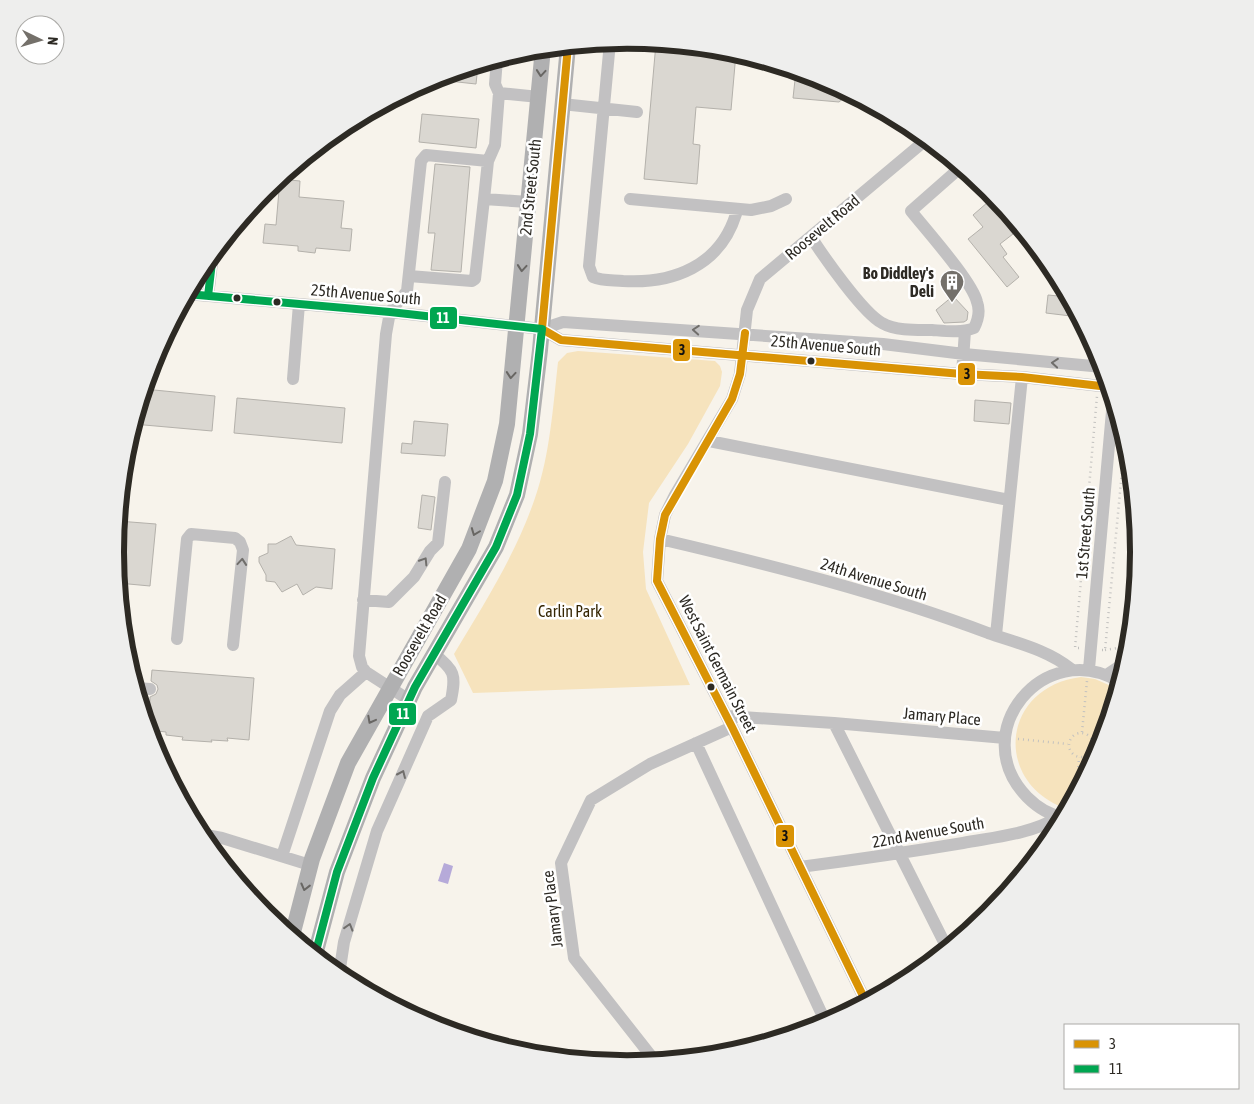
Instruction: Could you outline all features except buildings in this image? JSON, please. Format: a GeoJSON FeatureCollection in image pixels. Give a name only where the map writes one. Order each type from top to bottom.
{"type":"FeatureCollection","features":[{"type":"Feature","properties":{"kind":"main road","name":"2nd Street South"},"geometry":{"type":"LineString","coordinates":[[542,329],[567,52]]}},
{"type":"Feature","properties":{"kind":"main road","name":"2nd Street South"},"geometry":{"type":"LineString","coordinates":[[516,326],[542,56]]}},
{"type":"Feature","properties":{"kind":"main road","name":"Roosevelt Road"},"geometry":{"type":"LineString","coordinates":[[294,929],[310,865],[348,763],[389,687],[469,549],[494,481],[507,424],[516,326]]}},
{"type":"Feature","properties":{"kind":"main road","name":"Roosevelt Road"},"geometry":{"type":"LineString","coordinates":[[317,948],[337,872],[374,778],[409,700],[496,547],[517,495],[530,434],[542,329]]}},
{"type":"Feature","properties":{"kind":"street"},"geometry":{"type":"LineString","coordinates":[[609,50],[589,266],[593,277],[651,282],[682,274],[703,261],[719,246],[733,224],[736,214]]}},
{"type":"Feature","properties":{"kind":"street"},"geometry":{"type":"LineString","coordinates":[[409,276],[472,281],[476,279],[488,161],[495,146],[499,93],[495,84],[496,66]]}},
{"type":"Feature","properties":{"kind":"street"},"geometry":{"type":"LineString","coordinates":[[499,93],[539,97]]}},
{"type":"Feature","properties":{"kind":"street"},"geometry":{"type":"LineString","coordinates":[[562,104],[637,112]]}},
{"type":"Feature","properties":{"kind":"street","name":"Roosevelt Road"},"geometry":{"type":"LineString","coordinates":[[745,334],[747,310],[760,279],[921,144]]}},
{"type":"Feature","properties":{"kind":"street"},"geometry":{"type":"LineString","coordinates":[[409,700],[366,672],[362,667],[359,651],[386,334],[390,312],[407,291],[421,161],[426,155],[488,161]]}},
{"type":"Feature","properties":{"kind":"street"},"geometry":{"type":"LineString","coordinates":[[811,237],[829,264],[868,311],[882,323],[917,330],[965,331],[974,328],[978,320],[978,302],[970,287],[911,211],[956,171]]}},
{"type":"Feature","properties":{"kind":"street"},"geometry":{"type":"LineString","coordinates":[[484,199],[528,202]]}},
{"type":"Feature","properties":{"kind":"street"},"geometry":{"type":"LineString","coordinates":[[630,199],[751,210],[771,206],[786,199]]}},
{"type":"Feature","properties":{"kind":"street"},"geometry":{"type":"LineString","coordinates":[[208,296],[211,269]]}},
{"type":"Feature","properties":{"kind":"street","name":"25th Avenue South"},"geometry":{"type":"LineString","coordinates":[[194,295],[390,312],[542,329],[561,340],[962,374],[1022,377],[1102,386]]}},
{"type":"Feature","properties":{"kind":"street"},"geometry":{"type":"LineString","coordinates":[[293,380],[299,304]]}},
{"type":"Feature","properties":{"kind":"street","name":"25th Avenue South"},"geometry":{"type":"LineString","coordinates":[[542,329],[563,322],[745,334],[883,344],[1095,366]]}},
{"type":"Feature","properties":{"kind":"street"},"geometry":{"type":"LineString","coordinates":[[882,323],[883,344]]}},
{"type":"Feature","properties":{"kind":"street"},"geometry":{"type":"LineString","coordinates":[[962,374],[965,331]]}},
{"type":"Feature","properties":{"kind":"street","name":"West Saint Germain Street"},"geometry":{"type":"LineString","coordinates":[[745,334],[740,374],[732,399],[665,515],[660,539],[657,581],[730,722],[863,996]]}},
{"type":"Feature","properties":{"kind":"street"},"geometry":{"type":"LineString","coordinates":[[996,635],[1008,500],[1022,377]]}},
{"type":"Feature","properties":{"kind":"street","name":"1st Street South"},"geometry":{"type":"LineString","coordinates":[[1089,670],[1112,417]]}},
{"type":"Feature","properties":{"kind":"street"},"geometry":{"type":"LineString","coordinates":[[709,441],[1008,500]]}},
{"type":"Feature","properties":{"kind":"street"},"geometry":{"type":"LineString","coordinates":[[363,600],[389,602],[414,577],[430,551],[438,543],[445,482]]}},
{"type":"Feature","properties":{"kind":"street"},"geometry":{"type":"LineString","coordinates":[[177,640],[186,543],[189,536],[235,538],[240,542],[243,550],[234,644]]}},
{"type":"Feature","properties":{"kind":"street","name":"24th Avenue South"},"geometry":{"type":"LineString","coordinates":[[660,539],[766,564],[858,590],[996,635],[1056,657],[1071,669]]}},
{"type":"Feature","properties":{"kind":"street"},"geometry":{"type":"LineString","coordinates":[[340,965],[344,942],[377,831],[428,716],[450,700],[455,680],[449,665],[434,654]]}},
{"type":"Feature","properties":{"kind":"street"},"geometry":{"type":"LineString","coordinates":[[1108,674],[1116,668]]}},
{"type":"Feature","properties":{"kind":"street"},"geometry":{"type":"LineString","coordinates":[[1056,815],[1036,806],[1018,787],[1007,764],[1004,738],[1011,713],[1025,692],[1046,677],[1071,669],[1089,670],[1108,674],[1114,678]]}},
{"type":"Feature","properties":{"kind":"street"},"geometry":{"type":"LineString","coordinates":[[282,856],[330,711],[340,695],[366,672]]}},
{"type":"Feature","properties":{"kind":"street"},"geometry":{"type":"LineString","coordinates":[[143,688],[150,689]]}},
{"type":"Feature","properties":{"kind":"street","name":"Jamary Place"},"geometry":{"type":"LineString","coordinates":[[650,1054],[574,958],[561,863],[591,800],[650,764],[696,743],[730,722],[834,723],[1004,738]]}},
{"type":"Feature","properties":{"kind":"street"},"geometry":{"type":"LineString","coordinates":[[834,723],[944,942]]}},
{"type":"Feature","properties":{"kind":"street"},"geometry":{"type":"LineString","coordinates":[[696,743],[823,1016]]}},
{"type":"Feature","properties":{"kind":"street","name":"22nd Avenue South"},"geometry":{"type":"LineString","coordinates":[[800,867],[901,854],[1042,827],[1051,822]]}},
{"type":"Feature","properties":{"kind":"street"},"geometry":{"type":"LineString","coordinates":[[212,836],[310,865]]}},
{"type":"Feature","properties":{"kind":"path"},"geometry":{"type":"LineString","coordinates":[[1075,648],[1104,389]]}},
{"type":"Feature","properties":{"kind":"path"},"geometry":{"type":"LineString","coordinates":[[1105,650],[1121,647]]}},
{"type":"Feature","properties":{"kind":"path"},"geometry":{"type":"LineString","coordinates":[[1082,732],[1089,670]]}},
{"type":"Feature","properties":{"kind":"path"},"geometry":{"type":"LineString","coordinates":[[1068,744],[1074,734],[1082,732],[1089,735],[1092,744]]}},
{"type":"Feature","properties":{"kind":"path"},"geometry":{"type":"LineString","coordinates":[[1004,738],[1068,744]]}},
{"type":"Feature","properties":{"kind":"path"},"geometry":{"type":"LineString","coordinates":[[1068,744],[1072,754],[1080,757],[1088,754]]}},
{"type":"Feature","properties":{"kind":"path"},"geometry":{"type":"LineString","coordinates":[[1079,774],[1080,757]]}},
{"type":"Feature","properties":{"kind":"green space","name":"Carlin Park"},"geometry":{"type":"Polygon","coordinates":[[[578,351],[715,361],[720,366],[722,372],[720,386],[688,444],[649,503],[643,552],[646,589],[690,685],[473,693],[454,654],[499,578],[519,539],[535,498],[548,448],[558,362],[567,353],[578,351]]]}},
{"type":"Feature","properties":{"kind":"green space"},"geometry":{"type":"Polygon","coordinates":[[[1081,677],[1095,679],[1112,686],[1092,745],[1062,806],[1043,796],[1026,779],[1017,758],[1016,737],[1022,716],[1035,698],[1054,684],[1081,677]]]}},
{"type":"Feature","properties":{"kind":"shaded area"},"geometry":{"type":"Polygon","coordinates":[[[444,863],[453,866],[448,884],[438,881],[444,863]]]}},
{"type":"Feature","properties":{"kind":"transit line","name":"3"},"geometry":{"type":"LineString","coordinates":[[542,329],[567,52]]}},
{"type":"Feature","properties":{"kind":"transit line","name":"11"},"geometry":{"type":"LineString","coordinates":[[208,296],[211,269]]}},
{"type":"Feature","properties":{"kind":"transit line","name":"11"},"geometry":{"type":"LineString","coordinates":[[194,295],[390,312],[542,329],[530,434],[517,495],[496,547],[415,687],[373,778],[337,872],[317,948]]}},
{"type":"Feature","properties":{"kind":"transit line","name":"3"},"geometry":{"type":"LineString","coordinates":[[542,329],[561,340],[962,374],[1022,377],[1103,386]]}},
{"type":"Feature","properties":{"kind":"transit line","name":"3"},"geometry":{"type":"LineString","coordinates":[[745,333],[740,374],[732,399],[665,515],[660,539],[657,581],[732,727],[863,996]]}},
{"type":"Feature","properties":{"kind":"place","name":"Bo Diddley's Deli"},"geometry":{"type":"Point","coordinates":[952,303]}}]}
